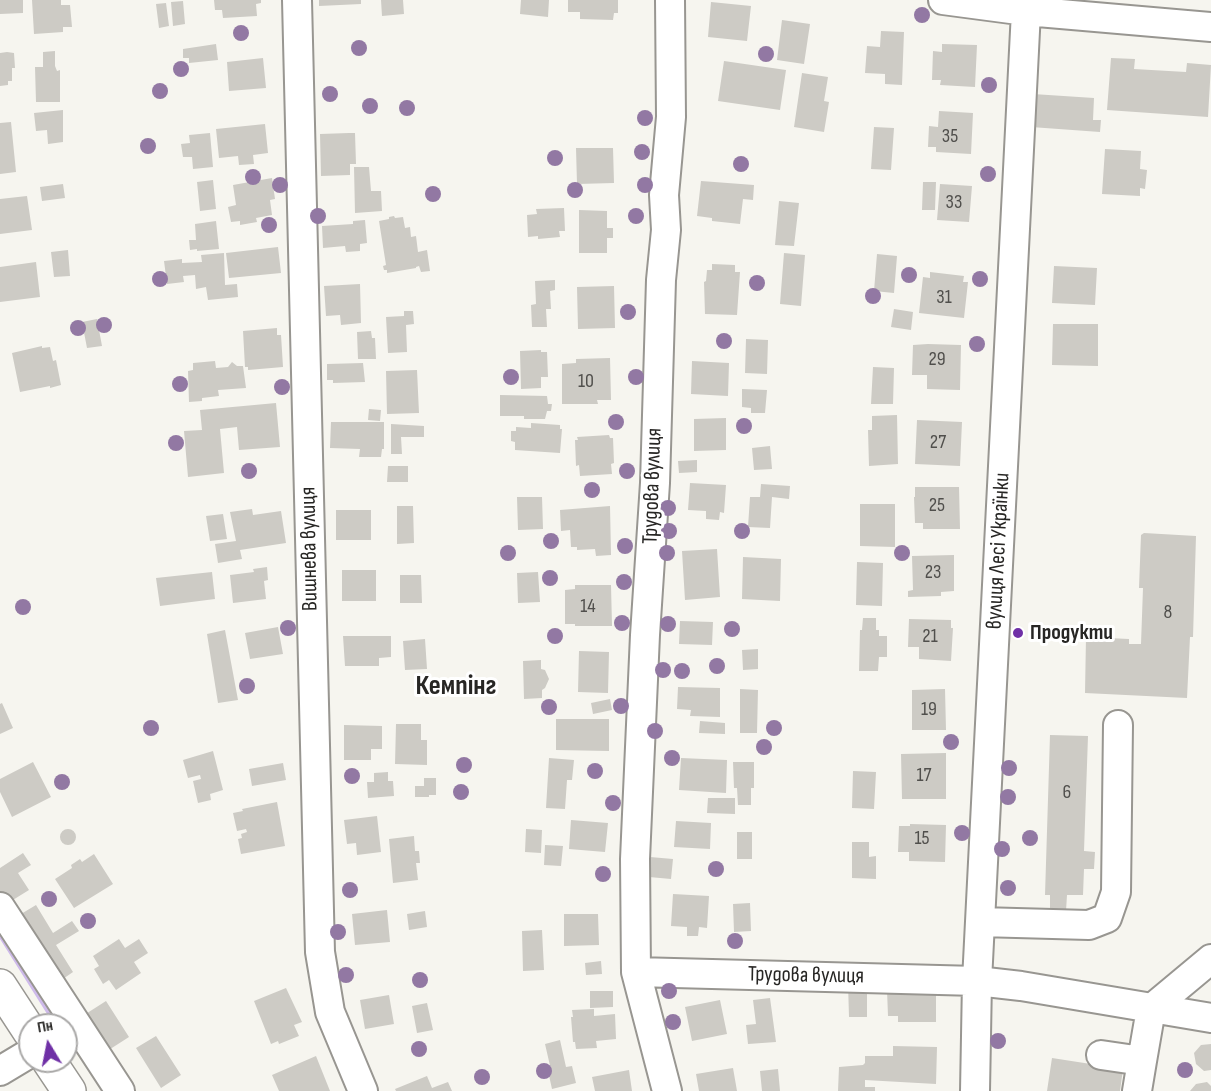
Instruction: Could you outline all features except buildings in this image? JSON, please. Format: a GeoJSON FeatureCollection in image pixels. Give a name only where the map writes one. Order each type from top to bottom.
{"type":"FeatureCollection","features":[{"type":"Feature","properties":{"kind":"highway"},"geometry":{"type":"LineString","coordinates":[[0,986],[18,1014]]}},
{"type":"Feature","properties":{"kind":"highway"},"geometry":{"type":"LineString","coordinates":[[58,1073],[69,1091]]}},
{"type":"Feature","properties":{"kind":"street","name":"Вишнева вулиця"},"geometry":{"type":"LineString","coordinates":[[297,0],[320,952],[330,1012],[363,1091]]}},
{"type":"Feature","properties":{"kind":"street","name":"Трудова вулиця"},"geometry":{"type":"LineString","coordinates":[[667,1091],[636,972],[635,859],[645,635],[655,483],[660,304],[666,230],[664,195],[671,117],[670,0]]}},
{"type":"Feature","properties":{"kind":"street"},"geometry":{"type":"LineString","coordinates":[[943,0],[1026,11],[1211,27]]}},
{"type":"Feature","properties":{"kind":"street","name":"вулиця Лесі Українки"},"geometry":{"type":"LineString","coordinates":[[975,1091],[976,981],[1026,11]]}},
{"type":"Feature","properties":{"kind":"street"},"geometry":{"type":"LineString","coordinates":[[980,922],[1089,925],[1107,918],[1116,892],[1118,725]]}},
{"type":"Feature","properties":{"kind":"street"},"geometry":{"type":"LineString","coordinates":[[0,907],[120,1091]]}},
{"type":"Feature","properties":{"kind":"street"},"geometry":{"type":"LineString","coordinates":[[1137,1091],[1151,1009],[1211,959]]}},
{"type":"Feature","properties":{"kind":"street","name":"Трудова вулиця"},"geometry":{"type":"LineString","coordinates":[[636,972],[976,981],[1021,986],[1211,1018]]}},
{"type":"Feature","properties":{"kind":"street"},"geometry":{"type":"LineString","coordinates":[[1101,1055],[1142,1061]]}},
{"type":"Feature","properties":{"kind":"street"},"geometry":{"type":"LineString","coordinates":[[0,1071],[18,1060]]}},
{"type":"Feature","properties":{"kind":"street"},"geometry":{"type":"LineString","coordinates":[[0,1082],[6,1091]]}},
{"type":"Feature","properties":{"kind":"shaded area"},"geometry":{"type":"Polygon","coordinates":[[[0,921],[59,1013],[46,1013],[0,939],[0,921]]]}},
{"type":"Feature","properties":{"kind":"shaded area"},"geometry":{"type":"Polygon","coordinates":[[[78,1043],[88,1059],[78,1055],[78,1043]]]}},
{"type":"Feature","properties":{"kind":"place","name":"Продукти"},"geometry":{"type":"Point","coordinates":[1018,633]}},
{"type":"Feature","properties":{"kind":"district","name":"Кемпінг"},"geometry":{"type":"Point","coordinates":[456,687]}}]}
